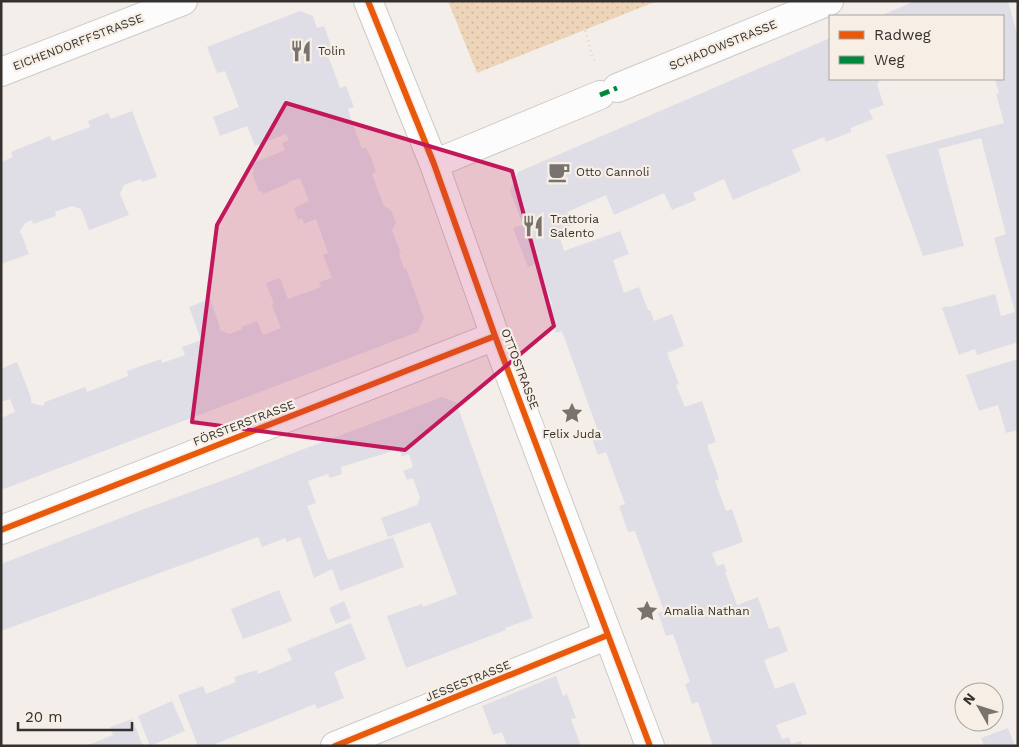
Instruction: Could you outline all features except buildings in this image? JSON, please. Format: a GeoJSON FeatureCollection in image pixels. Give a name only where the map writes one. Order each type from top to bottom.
{"type":"FeatureCollection","features":[{"type":"Feature","properties":{"kind":"street","name":"EICHENDORFFSTRASSE"},"geometry":{"type":"LineString","coordinates":[[1,72],[183,1]]}},
{"type":"Feature","properties":{"kind":"street","name":"OTTOSTRASSE"},"geometry":{"type":"LineString","coordinates":[[368,1],[434,164],[495,336],[650,746]]}},
{"type":"Feature","properties":{"kind":"street","name":"SCHADOWSTRASSE"},"geometry":{"type":"LineString","coordinates":[[434,164],[829,1]]}},
{"type":"Feature","properties":{"kind":"street","name":"FÖRSTERSTRASSE"},"geometry":{"type":"LineString","coordinates":[[1,530],[495,336]]}},
{"type":"Feature","properties":{"kind":"street","name":"JESSESTRASSE"},"geometry":{"type":"LineString","coordinates":[[336,746],[608,635]]}},
{"type":"Feature","properties":{"kind":"path"},"geometry":{"type":"LineString","coordinates":[[585,1],[585,29],[591,53],[598,69]]}},
{"type":"Feature","properties":{"kind":"highlighted area"},"geometry":{"type":"Polygon","coordinates":[[[286,103],[512,171],[554,326],[405,450],[192,422],[217,225],[286,103]]]}},
{"type":"Feature","properties":{"kind":"shaded area"},"geometry":{"type":"Polygon","coordinates":[[[448,1],[657,1],[477,73],[448,1]]]}},
{"type":"Feature","properties":{"kind":"marked path"},"geometry":{"type":"LineString","coordinates":[[600,95],[617,88]]}},
{"type":"Feature","properties":{"kind":"cycle path"},"geometry":{"type":"LineString","coordinates":[[368,1],[434,164],[495,336],[650,746]]}},
{"type":"Feature","properties":{"kind":"cycle path"},"geometry":{"type":"LineString","coordinates":[[1,530],[495,336]]}},
{"type":"Feature","properties":{"kind":"cycle path"},"geometry":{"type":"LineString","coordinates":[[335,746],[608,635]]}},
{"type":"Feature","properties":{"kind":"place","name":"Tolin"},"geometry":{"type":"Point","coordinates":[301,51]}},
{"type":"Feature","properties":{"kind":"place","name":"Otto Cannoli"},"geometry":{"type":"Point","coordinates":[559,172]}},
{"type":"Feature","properties":{"kind":"place","name":"Trattoria Salento"},"geometry":{"type":"Point","coordinates":[533,226]}},
{"type":"Feature","properties":{"kind":"place","name":"Felix Juda"},"geometry":{"type":"Point","coordinates":[572,413]}},
{"type":"Feature","properties":{"kind":"place","name":"Amalia Nathan"},"geometry":{"type":"Point","coordinates":[647,611]}}]}
